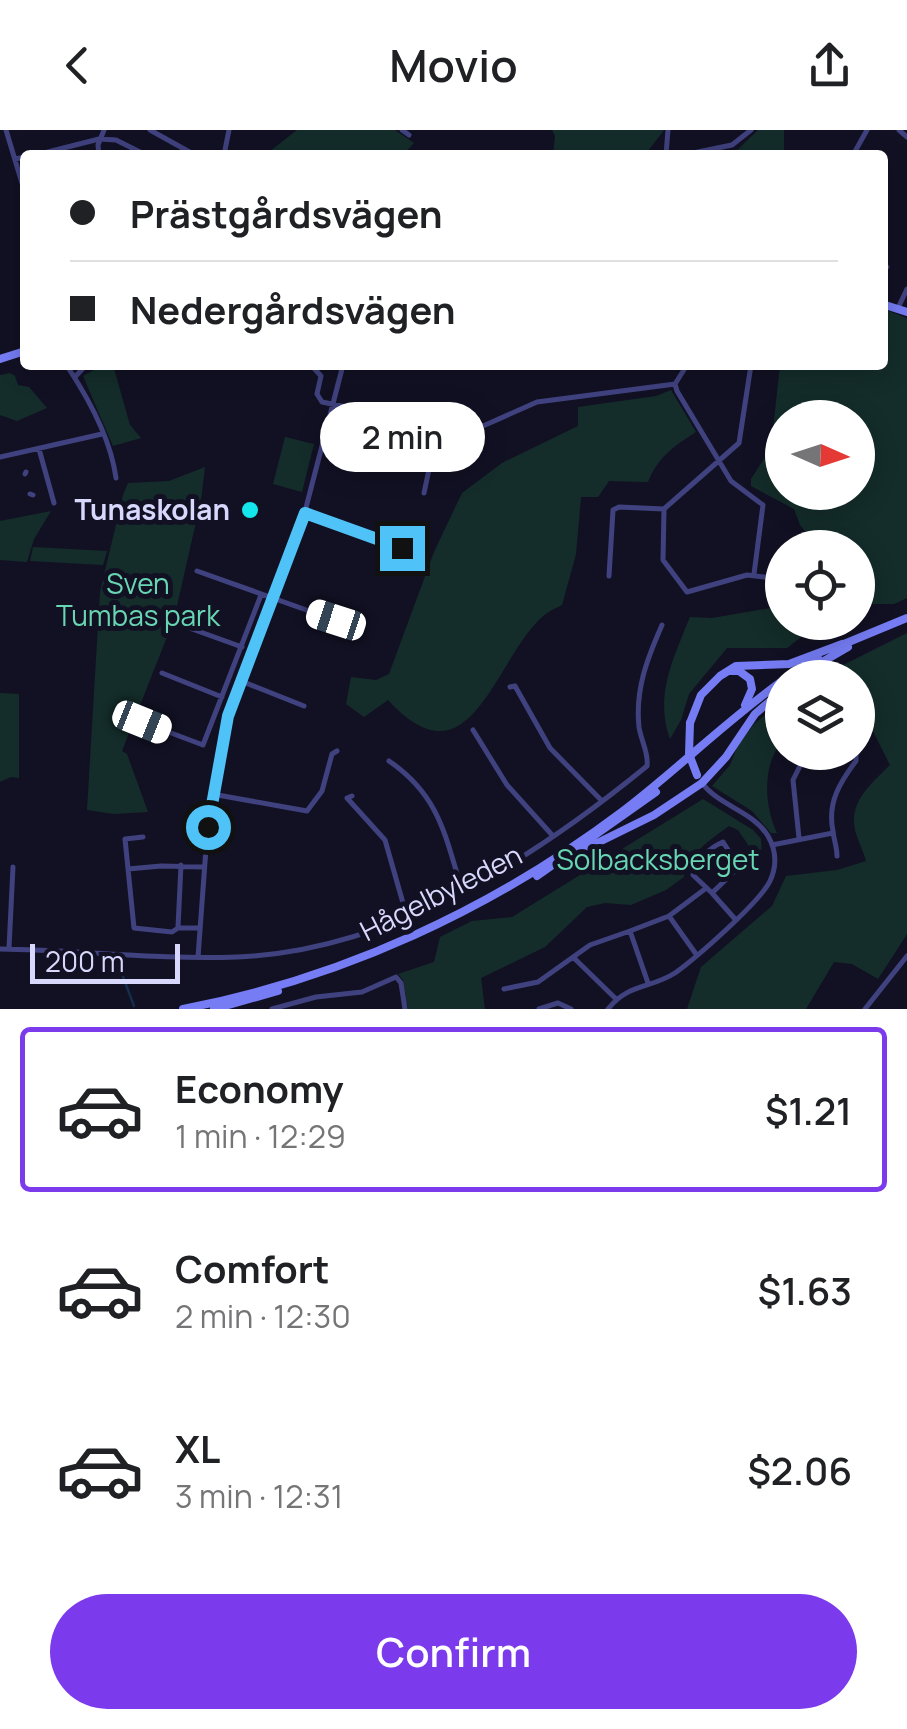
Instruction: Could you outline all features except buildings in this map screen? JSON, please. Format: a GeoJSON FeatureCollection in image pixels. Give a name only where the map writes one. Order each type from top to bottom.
{"type":"FeatureCollection","features":[{"type":"Feature","properties":{"kind":"main road","name":"Hågelbyleden"},"geometry":{"type":"LineString","coordinates":[[822,660],[907,618]]}},
{"type":"Feature","properties":{"kind":"main road","name":"Hågelbyleden"},"geometry":{"type":"LineString","coordinates":[[824,660],[842,647]]}},
{"type":"Feature","properties":{"kind":"main road"},"geometry":{"type":"LineString","coordinates":[[699,779],[690,754],[690,723],[701,696],[726,672],[742,666],[789,664],[842,647]]}},
{"type":"Feature","properties":{"kind":"main road"},"geometry":{"type":"LineString","coordinates":[[722,728],[746,703],[752,690],[748,676],[726,672]]}},
{"type":"Feature","properties":{"kind":"main road","name":"Hågelbyleden"},"geometry":{"type":"LineString","coordinates":[[183,1009],[297,980],[366,956],[487,899],[611,820],[765,697]]}},
{"type":"Feature","properties":{"kind":"main road","name":"Hågelbyleden"},"geometry":{"type":"LineString","coordinates":[[214,1009],[399,948],[490,903],[563,860],[627,815],[765,700]]}},
{"type":"Feature","properties":{"kind":"main road"},"geometry":{"type":"LineString","coordinates":[[563,860],[654,815],[726,757],[765,703]]}},
{"type":"Feature","properties":{"kind":"street"},"geometry":{"type":"LineString","coordinates":[[6,130],[20,176]]}},
{"type":"Feature","properties":{"kind":"street"},"geometry":{"type":"LineString","coordinates":[[99,150],[104,130]]}},
{"type":"Feature","properties":{"kind":"street"},"geometry":{"type":"LineString","coordinates":[[150,130],[186,150]]}},
{"type":"Feature","properties":{"kind":"street"},"geometry":{"type":"LineString","coordinates":[[402,130],[409,135]]}},
{"type":"Feature","properties":{"kind":"street"},"geometry":{"type":"LineString","coordinates":[[708,150],[732,145],[751,130]]}},
{"type":"Feature","properties":{"kind":"street"},"geometry":{"type":"LineString","coordinates":[[899,130],[907,137]]}},
{"type":"Feature","properties":{"kind":"street"},"geometry":{"type":"LineString","coordinates":[[56,150],[99,139],[116,140],[136,150]]}},
{"type":"Feature","properties":{"kind":"street"},"geometry":{"type":"LineString","coordinates":[[15,159],[20,158]]}},
{"type":"Feature","properties":{"kind":"street"},"geometry":{"type":"LineString","coordinates":[[902,310],[907,290]]}},
{"type":"Feature","properties":{"kind":"street"},"geometry":{"type":"LineString","coordinates":[[71,370],[102,434],[116,478]]}},
{"type":"Feature","properties":{"kind":"street"},"geometry":{"type":"LineString","coordinates":[[75,378],[82,370]]}},
{"type":"Feature","properties":{"kind":"street"},"geometry":{"type":"LineString","coordinates":[[316,370],[321,376],[318,399],[466,430],[537,402],[676,384]]}},
{"type":"Feature","properties":{"kind":"street"},"geometry":{"type":"LineString","coordinates":[[198,956],[212,794],[228,716],[305,513],[341,370]]}},
{"type":"Feature","properties":{"kind":"street"},"geometry":{"type":"LineString","coordinates":[[676,384],[683,370]]}},
{"type":"Feature","properties":{"kind":"street"},"geometry":{"type":"LineString","coordinates":[[609,576],[613,510],[664,509],[734,451],[742,438],[749,370]]}},
{"type":"Feature","properties":{"kind":"street"},"geometry":{"type":"LineString","coordinates":[[676,384],[732,481],[763,505],[754,574]]}},
{"type":"Feature","properties":{"kind":"street"},"geometry":{"type":"LineString","coordinates":[[424,493],[438,427]]}},
{"type":"Feature","properties":{"kind":"street"},"geometry":{"type":"LineString","coordinates":[[0,457],[102,434]]}},
{"type":"Feature","properties":{"kind":"street"},"geometry":{"type":"LineString","coordinates":[[39,449],[54,503]]}},
{"type":"Feature","properties":{"kind":"street"},"geometry":{"type":"LineString","coordinates":[[664,509],[663,560],[684,590],[754,574],[765,576]]}},
{"type":"Feature","properties":{"kind":"street"},"geometry":{"type":"LineString","coordinates":[[305,513],[402,548]]}},
{"type":"Feature","properties":{"kind":"street"},"geometry":{"type":"LineString","coordinates":[[197,571],[357,628]]}},
{"type":"Feature","properties":{"kind":"street"},"geometry":{"type":"LineString","coordinates":[[142,722],[203,746],[260,595]]}},
{"type":"Feature","properties":{"kind":"street"},"geometry":{"type":"LineString","coordinates":[[181,625],[242,647]]}},
{"type":"Feature","properties":{"kind":"street"},"geometry":{"type":"LineString","coordinates":[[0,949],[238,957],[310,948],[407,917],[462,890],[553,836],[647,766],[639,728],[642,675],[662,625]]}},
{"type":"Feature","properties":{"kind":"street"},"geometry":{"type":"LineString","coordinates":[[162,673],[222,697]]}},
{"type":"Feature","properties":{"kind":"street"},"geometry":{"type":"LineString","coordinates":[[241,681],[304,706]]}},
{"type":"Feature","properties":{"kind":"street"},"geometry":{"type":"LineString","coordinates":[[510,687],[515,686],[550,748],[602,801]]}},
{"type":"Feature","properties":{"kind":"street"},"geometry":{"type":"LineString","coordinates":[[473,730],[508,785],[553,836]]}},
{"type":"Feature","properties":{"kind":"street"},"geometry":{"type":"LineString","coordinates":[[212,794],[307,811],[322,790],[336,751]]}},
{"type":"Feature","properties":{"kind":"street"},"geometry":{"type":"LineString","coordinates":[[389,762],[436,809],[462,890]]}},
{"type":"Feature","properties":{"kind":"street"},"geometry":{"type":"LineString","coordinates":[[798,770],[793,780],[799,838]]}},
{"type":"Feature","properties":{"kind":"street"},"geometry":{"type":"LineString","coordinates":[[837,856],[832,833],[834,797],[849,770]]}},
{"type":"Feature","properties":{"kind":"street"},"geometry":{"type":"LineString","coordinates":[[608,1009],[625,991],[672,975],[763,892],[770,880],[775,858],[772,845],[758,824],[719,801],[699,779]]}},
{"type":"Feature","properties":{"kind":"street"},"geometry":{"type":"LineString","coordinates":[[352,796],[346,798],[385,840],[407,917]]}},
{"type":"Feature","properties":{"kind":"street"},"geometry":{"type":"LineString","coordinates":[[772,845],[832,833]]}},
{"type":"Feature","properties":{"kind":"street"},"geometry":{"type":"LineString","coordinates":[[143,837],[125,839],[134,928],[172,932],[178,928],[199,928]]}},
{"type":"Feature","properties":{"kind":"street"},"geometry":{"type":"LineString","coordinates":[[504,989],[538,982],[590,944],[669,916],[708,890],[739,868],[723,842],[694,867],[692,875],[708,890],[735,919]]}},
{"type":"Feature","properties":{"kind":"street"},"geometry":{"type":"LineString","coordinates":[[178,928],[181,865]]}},
{"type":"Feature","properties":{"kind":"street"},"geometry":{"type":"LineString","coordinates":[[9,949],[13,866]]}},
{"type":"Feature","properties":{"kind":"street"},"geometry":{"type":"LineString","coordinates":[[128,870],[204,866]]}},
{"type":"Feature","properties":{"kind":"street"},"geometry":{"type":"LineString","coordinates":[[669,916],[696,954]]}},
{"type":"Feature","properties":{"kind":"street"},"geometry":{"type":"LineString","coordinates":[[630,931],[648,984]]}},
{"type":"Feature","properties":{"kind":"street"},"geometry":{"type":"LineString","coordinates":[[866,1009],[907,956]]}},
{"type":"Feature","properties":{"kind":"street"},"geometry":{"type":"LineString","coordinates":[[574,958],[616,999]]}},
{"type":"Feature","properties":{"kind":"street"},"geometry":{"type":"LineString","coordinates":[[272,1009],[316,997],[362,992],[396,977],[401,983],[405,1009]]}},
{"type":"Feature","properties":{"kind":"street"},"geometry":{"type":"LineString","coordinates":[[538,1009],[571,1009]]}},
{"type":"Feature","properties":{"kind":"green space"},"geometry":{"type":"Polygon","coordinates":[[[297,130],[395,130],[414,143],[408,150],[271,150],[297,130]]]}},
{"type":"Feature","properties":{"kind":"green space"},"geometry":{"type":"Polygon","coordinates":[[[552,130],[664,130],[649,150],[554,150],[552,130]]]}},
{"type":"Feature","properties":{"kind":"green space"},"geometry":{"type":"Polygon","coordinates":[[[758,130],[784,130],[784,150],[737,150],[758,130]]]}},
{"type":"Feature","properties":{"kind":"green space"},"geometry":{"type":"Polygon","coordinates":[[[888,311],[907,318],[907,598],[894,604],[875,604],[875,530],[804,530],[794,510],[875,510],[875,400],[776,400],[779,370],[888,370],[888,311]]]}},
{"type":"Feature","properties":{"kind":"green space"},"geometry":{"type":"Polygon","coordinates":[[[94,370],[114,370],[130,425],[141,438],[113,446],[83,376],[94,370]]]}},
{"type":"Feature","properties":{"kind":"green space"},"geometry":{"type":"Polygon","coordinates":[[[10,373],[18,385],[29,387],[47,408],[17,421],[0,415],[0,375],[10,373]]]}},
{"type":"Feature","properties":{"kind":"green space"},"geometry":{"type":"Polygon","coordinates":[[[671,390],[696,432],[668,453],[648,482],[609,481],[598,497],[581,497],[576,554],[562,605],[544,615],[525,637],[478,708],[460,725],[440,731],[416,724],[388,700],[364,717],[346,704],[351,677],[376,680],[389,674],[434,552],[462,493],[502,463],[578,426],[578,407],[656,396],[671,390]]]}},
{"type":"Feature","properties":{"kind":"green space"},"geometry":{"type":"Polygon","coordinates":[[[285,437],[314,444],[302,492],[273,484],[285,437]]]}},
{"type":"Feature","properties":{"kind":"green space"},"geometry":{"type":"Polygon","coordinates":[[[765,457],[765,493],[751,486],[751,479],[765,457]]]}},
{"type":"Feature","properties":{"kind":"green space","name":"Sven Tumbas park"},"geometry":{"type":"Polygon","coordinates":[[[205,467],[174,619],[122,751],[127,754],[148,812],[114,814],[87,810],[100,592],[123,495],[128,483],[169,481],[205,467]]]}},
{"type":"Feature","properties":{"kind":"green space"},"geometry":{"type":"Polygon","coordinates":[[[51,511],[34,539],[27,562],[0,560],[0,521],[51,511]]]}},
{"type":"Feature","properties":{"kind":"green space"},"geometry":{"type":"Polygon","coordinates":[[[33,547],[107,551],[103,565],[30,561],[33,547]]]}},
{"type":"Feature","properties":{"kind":"green space"},"geometry":{"type":"Polygon","coordinates":[[[765,609],[765,640],[798,640],[787,648],[727,648],[689,694],[670,739],[664,707],[672,662],[690,617],[712,618],[765,609]]]}},
{"type":"Feature","properties":{"kind":"green space"},"geometry":{"type":"Polygon","coordinates":[[[907,633],[907,934],[878,979],[852,964],[834,962],[806,1009],[687,1009],[701,967],[772,906],[786,876],[837,870],[866,861],[855,830],[855,812],[866,790],[890,765],[875,735],[875,660],[853,660],[907,633]]]}},
{"type":"Feature","properties":{"kind":"green space"},"geometry":{"type":"Polygon","coordinates":[[[0,693],[19,694],[19,778],[0,782],[0,693]]]}},
{"type":"Feature","properties":{"kind":"green space"},"geometry":{"type":"Polygon","coordinates":[[[765,715],[769,810],[777,833],[771,833],[752,811],[712,786],[730,765],[737,747],[765,715]]]}},
{"type":"Feature","properties":{"kind":"green space","name":"Solbacksberget"},"geometry":{"type":"Polygon","coordinates":[[[703,799],[753,830],[761,839],[762,858],[757,858],[738,830],[729,826],[701,848],[684,877],[666,890],[631,905],[605,903],[587,907],[545,947],[481,978],[485,1009],[408,1009],[403,980],[398,974],[434,962],[440,937],[472,921],[512,917],[703,799]]]}},
{"type":"Feature","properties":{"kind":"waterway"},"geometry":{"type":"LineString","coordinates":[[119,966],[134,1006]]}},
{"type":"Feature","properties":{"kind":"place","name":"Tunaskolan"},"geometry":{"type":"Point","coordinates":[250,510]}},
{"type":"Feature","properties":{"kind":"route"},"geometry":{"type":"LineString","coordinates":[[208,827],[228,716],[305,513],[402,548]]}}]}
